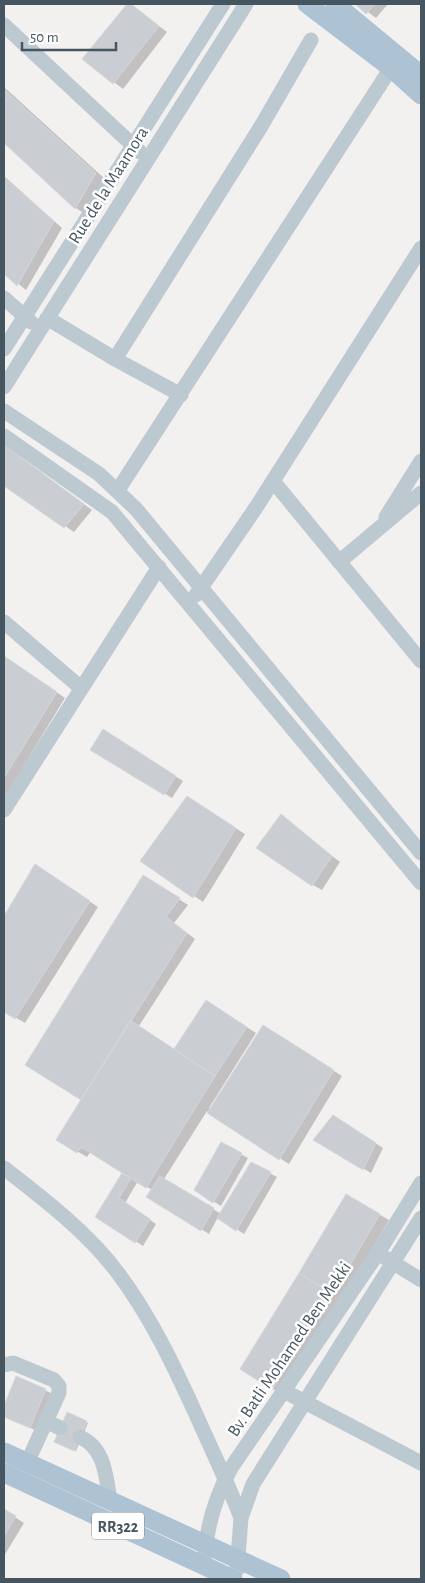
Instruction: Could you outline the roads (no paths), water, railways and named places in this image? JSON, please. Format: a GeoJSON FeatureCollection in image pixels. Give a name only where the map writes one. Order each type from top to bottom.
{"type":"FeatureCollection","features":[{"type":"Feature","properties":{"kind":"main road"},"geometry":{"type":"LineString","coordinates":[[308,4],[391,68],[421,95]]}},
{"type":"Feature","properties":{"kind":"main road"},"geometry":{"type":"LineString","coordinates":[[335,4],[421,75]]}},
{"type":"Feature","properties":{"kind":"main road","name":"RR322"},"geometry":{"type":"LineString","coordinates":[[4,1452],[281,1579]]}},
{"type":"Feature","properties":{"kind":"main road","name":"RR322"},"geometry":{"type":"LineString","coordinates":[[4,1473],[235,1579]]}},
{"type":"Feature","properties":{"kind":"street","name":"Rue de la Maamora"},"geometry":{"type":"LineString","coordinates":[[4,349],[8,332],[24,317],[223,4]]}},
{"type":"Feature","properties":{"kind":"street","name":"Rue de la Maamora"},"geometry":{"type":"LineString","coordinates":[[4,387],[246,4]]}},
{"type":"Feature","properties":{"kind":"street"},"geometry":{"type":"LineString","coordinates":[[4,25],[147,158]]}},
{"type":"Feature","properties":{"kind":"street"},"geometry":{"type":"LineString","coordinates":[[115,359],[260,128],[310,40]]}},
{"type":"Feature","properties":{"kind":"street"},"geometry":{"type":"LineString","coordinates":[[118,490],[391,68]]}},
{"type":"Feature","properties":{"kind":"street"},"geometry":{"type":"LineString","coordinates":[[190,604],[273,481],[421,251]]}},
{"type":"Feature","properties":{"kind":"street"},"geometry":{"type":"LineString","coordinates":[[4,298],[24,317],[43,324],[115,359],[181,395]]}},
{"type":"Feature","properties":{"kind":"street"},"geometry":{"type":"LineString","coordinates":[[8,332],[27,349]]}},
{"type":"Feature","properties":{"kind":"street"},"geometry":{"type":"LineString","coordinates":[[4,411],[99,474],[118,490],[421,852]]}},
{"type":"Feature","properties":{"kind":"street"},"geometry":{"type":"LineString","coordinates":[[4,436],[105,505],[190,604],[421,883]]}},
{"type":"Feature","properties":{"kind":"street"},"geometry":{"type":"LineString","coordinates":[[379,529],[421,461]]}},
{"type":"Feature","properties":{"kind":"street"},"geometry":{"type":"LineString","coordinates":[[273,481],[339,562],[419,654]]}},
{"type":"Feature","properties":{"kind":"street"},"geometry":{"type":"LineString","coordinates":[[339,562],[421,493]]}},
{"type":"Feature","properties":{"kind":"street"},"geometry":{"type":"LineString","coordinates":[[4,810],[159,567]]}},
{"type":"Feature","properties":{"kind":"street"},"geometry":{"type":"LineString","coordinates":[[4,622],[81,688]]}},
{"type":"Feature","properties":{"kind":"street"},"geometry":{"type":"LineString","coordinates":[[4,1168],[84,1235],[117,1272],[145,1310],[165,1347],[226,1478],[241,1518]]}},
{"type":"Feature","properties":{"kind":"street","name":"Bv. Batli Mohamed Ben Mekki"},"geometry":{"type":"LineString","coordinates":[[204,1566],[210,1518],[226,1478],[378,1253],[421,1184]]}},
{"type":"Feature","properties":{"kind":"street"},"geometry":{"type":"LineString","coordinates":[[235,1579],[241,1518],[253,1484],[421,1218]]}},
{"type":"Feature","properties":{"kind":"street"},"geometry":{"type":"LineString","coordinates":[[378,1253],[421,1280]]}},
{"type":"Feature","properties":{"kind":"street"},"geometry":{"type":"LineString","coordinates":[[4,1365],[14,1363],[57,1382],[59,1393],[53,1425],[27,1463]]}},
{"type":"Feature","properties":{"kind":"street"},"geometry":{"type":"LineString","coordinates":[[284,1391],[421,1463]]}},
{"type":"Feature","properties":{"kind":"street"},"geometry":{"type":"LineString","coordinates":[[80,1437],[88,1440],[105,1468],[110,1500]]}}]}
